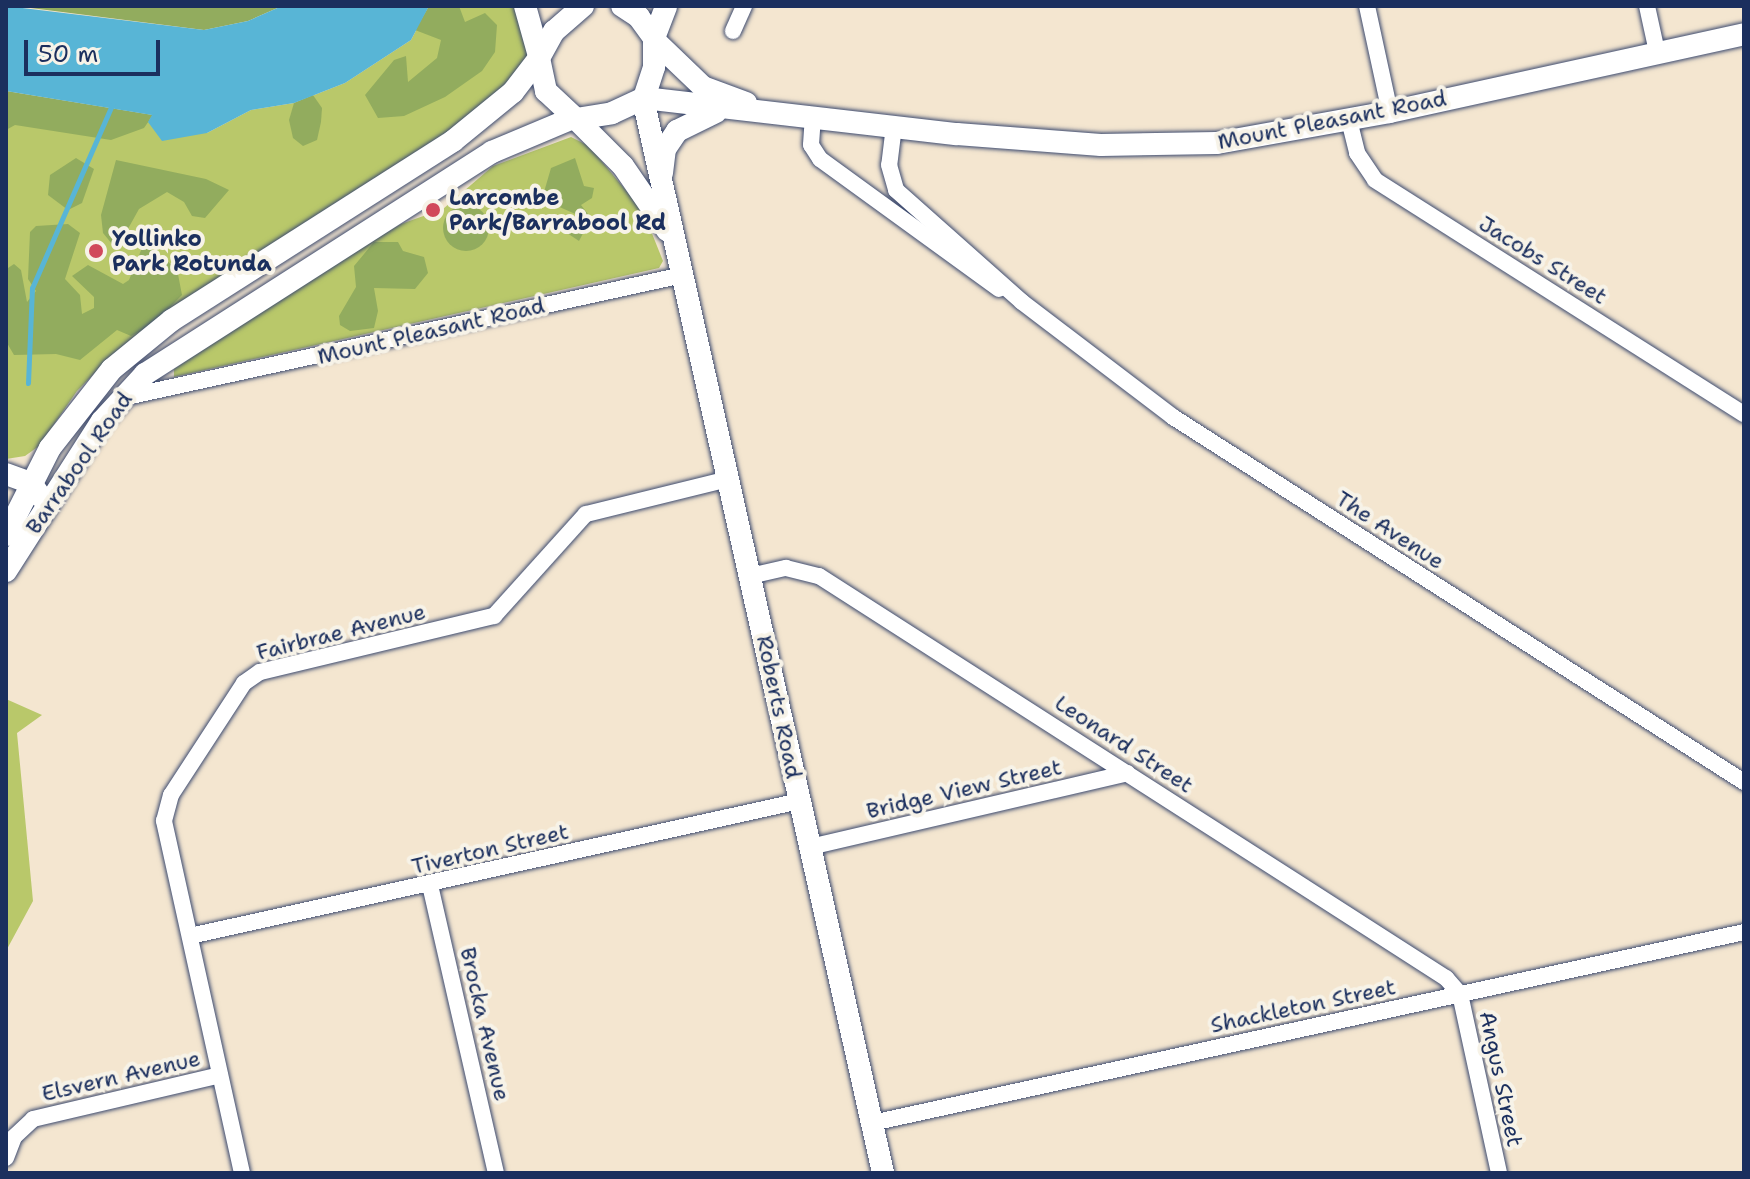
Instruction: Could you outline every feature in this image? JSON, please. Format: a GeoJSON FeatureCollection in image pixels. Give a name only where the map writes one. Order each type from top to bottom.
{"type":"FeatureCollection","features":[{"type":"Feature","properties":{"kind":"street","name":"Roberts Road"},"geometry":{"type":"LineString","coordinates":[[525,6],[546,91],[623,166],[675,241]]}},
{"type":"Feature","properties":{"kind":"street","name":"Barrabool Road"},"geometry":{"type":"LineString","coordinates":[[6,535],[13,503],[31,483],[86,398],[161,328],[453,141],[513,92],[554,31],[583,6]]}},
{"type":"Feature","properties":{"kind":"street","name":"Mount Pleasant Road"},"geometry":{"type":"LineString","coordinates":[[622,6],[639,17],[654,40],[703,87],[770,111]]}},
{"type":"Feature","properties":{"kind":"street"},"geometry":{"type":"LineString","coordinates":[[644,98],[654,40],[666,6]]}},
{"type":"Feature","properties":{"kind":"street"},"geometry":{"type":"LineString","coordinates":[[733,31],[744,6]]}},
{"type":"Feature","properties":{"kind":"street"},"geometry":{"type":"LineString","coordinates":[[1367,6],[1390,112]]}},
{"type":"Feature","properties":{"kind":"street"},"geometry":{"type":"LineString","coordinates":[[1647,6],[1657,52]]}},
{"type":"Feature","properties":{"kind":"street","name":"Mount Pleasant Road"},"geometry":{"type":"LineString","coordinates":[[644,98],[725,110],[770,111],[894,126],[1156,146],[1217,143],[1390,112],[1744,34]]}},
{"type":"Feature","properties":{"kind":"street","name":"Roberts Road"},"geometry":{"type":"LineString","coordinates":[[644,98],[883,1173]]}},
{"type":"Feature","properties":{"kind":"street","name":"Barrabool Road"},"geometry":{"type":"LineString","coordinates":[[6,571],[118,400],[168,357],[492,152],[574,119],[612,113],[644,98]]}},
{"type":"Feature","properties":{"kind":"street"},"geometry":{"type":"LineString","coordinates":[[662,185],[663,155],[677,131],[694,118],[725,110]]}},
{"type":"Feature","properties":{"kind":"street","name":"The Avenue"},"geometry":{"type":"LineString","coordinates":[[813,116],[811,145],[820,159],[964,267],[1022,302]]}},
{"type":"Feature","properties":{"kind":"street","name":"Jacobs Street"},"geometry":{"type":"LineString","coordinates":[[1349,120],[1357,153],[1375,180],[1744,414]]}},
{"type":"Feature","properties":{"kind":"street","name":"The Avenue"},"geometry":{"type":"LineString","coordinates":[[894,126],[889,165],[896,190],[1022,302],[1173,417],[1744,782]]}},
{"type":"Feature","properties":{"kind":"street","name":"Mount Pleasant Road"},"geometry":{"type":"LineString","coordinates":[[118,400],[683,275]]}},
{"type":"Feature","properties":{"kind":"street"},"geometry":{"type":"LineString","coordinates":[[168,357],[159,379],[164,386],[179,387]]}},
{"type":"Feature","properties":{"kind":"street"},"geometry":{"type":"LineString","coordinates":[[6,474],[31,483],[47,507]]}},
{"type":"Feature","properties":{"kind":"street","name":"Fairbrae Avenue"},"geometry":{"type":"LineString","coordinates":[[242,1173],[165,805],[252,676],[494,616],[586,514],[729,479]]}},
{"type":"Feature","properties":{"kind":"street"},"geometry":{"type":"LineString","coordinates":[[13,503],[47,507]]}},
{"type":"Feature","properties":{"kind":"street","name":"Leonard Street"},"geometry":{"type":"LineString","coordinates":[[750,576],[786,568],[819,576],[1423,961],[1460,994]]}},
{"type":"Feature","properties":{"kind":"street","name":"Bridge View Street"},"geometry":{"type":"LineString","coordinates":[[810,847],[1128,773]]}},
{"type":"Feature","properties":{"kind":"street","name":"Tiverton Street"},"geometry":{"type":"LineString","coordinates":[[190,936],[800,801]]}},
{"type":"Feature","properties":{"kind":"street","name":"Brocka Avenue"},"geometry":{"type":"LineString","coordinates":[[430,885],[496,1173]]}},
{"type":"Feature","properties":{"kind":"street","name":"Shackleton Street"},"geometry":{"type":"LineString","coordinates":[[872,1123],[1744,932]]}},
{"type":"Feature","properties":{"kind":"street","name":"Angus Street"},"geometry":{"type":"LineString","coordinates":[[1460,994],[1499,1173]]}},
{"type":"Feature","properties":{"kind":"street","name":"Elsvern Avenue"},"geometry":{"type":"LineString","coordinates":[[6,1158],[14,1137],[33,1119],[220,1075]]}},
{"type":"Feature","properties":{"kind":"green space"},"geometry":{"type":"Polygon","coordinates":[[[15,6],[282,6],[248,21],[204,30],[15,6]]]}},
{"type":"Feature","properties":{"kind":"green space"},"geometry":{"type":"Polygon","coordinates":[[[429,6],[520,6],[539,56],[513,92],[109,359],[77,391],[39,446],[25,456],[6,459],[6,91],[207,133],[251,110],[294,103],[345,83],[411,40],[429,6]]]}},
{"type":"Feature","properties":{"kind":"green space"},"geometry":{"type":"Polygon","coordinates":[[[429,6],[459,6],[465,22],[485,13],[497,25],[495,52],[482,71],[445,97],[404,116],[378,118],[365,95],[394,60],[406,56],[408,82],[437,58],[441,40],[415,30],[429,6]]]}},
{"type":"Feature","properties":{"kind":"green space"},"geometry":{"type":"Polygon","coordinates":[[[6,91],[153,115],[144,128],[111,140],[15,125],[6,130],[6,91]]]}},
{"type":"Feature","properties":{"kind":"green space"},"geometry":{"type":"Polygon","coordinates":[[[313,95],[322,108],[321,122],[317,140],[303,146],[293,138],[289,120],[294,103],[313,95]]]}},
{"type":"Feature","properties":{"kind":"green space"},"geometry":{"type":"Polygon","coordinates":[[[571,137],[589,146],[643,211],[663,261],[659,268],[174,377],[174,369],[334,263],[401,224],[443,209],[493,166],[571,137]]]}},
{"type":"Feature","properties":{"kind":"green space"},"geometry":{"type":"Polygon","coordinates":[[[76,158],[94,169],[82,203],[68,210],[48,195],[50,175],[76,158]]]}},
{"type":"Feature","properties":{"kind":"green space"},"geometry":{"type":"Polygon","coordinates":[[[575,158],[584,186],[594,188],[592,198],[581,205],[591,218],[579,241],[567,233],[580,216],[548,202],[544,192],[551,168],[575,158]]]}},
{"type":"Feature","properties":{"kind":"green space"},"geometry":{"type":"Polygon","coordinates":[[[116,160],[206,179],[229,190],[205,218],[192,216],[184,202],[167,192],[139,209],[119,245],[112,244],[103,233],[101,215],[116,160]]]}},
{"type":"Feature","properties":{"kind":"green space"},"geometry":{"type":"Polygon","coordinates":[[[466,205],[482,212],[489,228],[482,244],[466,251],[450,244],[443,228],[450,212],[466,205]]]}},
{"type":"Feature","properties":{"kind":"green space"},"geometry":{"type":"Polygon","coordinates":[[[68,224],[80,233],[65,279],[80,295],[82,314],[94,308],[94,297],[72,276],[88,265],[123,284],[129,280],[144,243],[177,269],[182,295],[153,324],[131,336],[117,330],[80,360],[56,354],[14,355],[7,343],[8,268],[14,264],[21,270],[27,302],[36,291],[28,279],[30,232],[36,226],[68,224]]]}},
{"type":"Feature","properties":{"kind":"green space"},"geometry":{"type":"Polygon","coordinates":[[[374,242],[398,242],[403,251],[424,257],[428,273],[415,289],[374,288],[378,311],[374,328],[350,331],[340,325],[339,316],[356,287],[354,266],[374,242]]]}},
{"type":"Feature","properties":{"kind":"green space"},"geometry":{"type":"Polygon","coordinates":[[[6,699],[42,715],[17,733],[33,901],[6,951],[6,699]]]}},
{"type":"Feature","properties":{"kind":"water"},"geometry":{"type":"Polygon","coordinates":[[[6,6],[204,30],[248,21],[282,6],[429,6],[411,40],[345,83],[294,103],[251,110],[207,133],[162,141],[148,122],[152,115],[6,91],[6,6]]]}},
{"type":"Feature","properties":{"kind":"waterway"},"geometry":{"type":"LineString","coordinates":[[28,383],[32,288],[112,105]]}},
{"type":"Feature","properties":{"kind":"place","name":"Larcombe Park/Barrabool Rd"},"geometry":{"type":"Point","coordinates":[433,210]}},
{"type":"Feature","properties":{"kind":"place","name":"Yollinko Park Rotunda"},"geometry":{"type":"Point","coordinates":[96,251]}}]}
